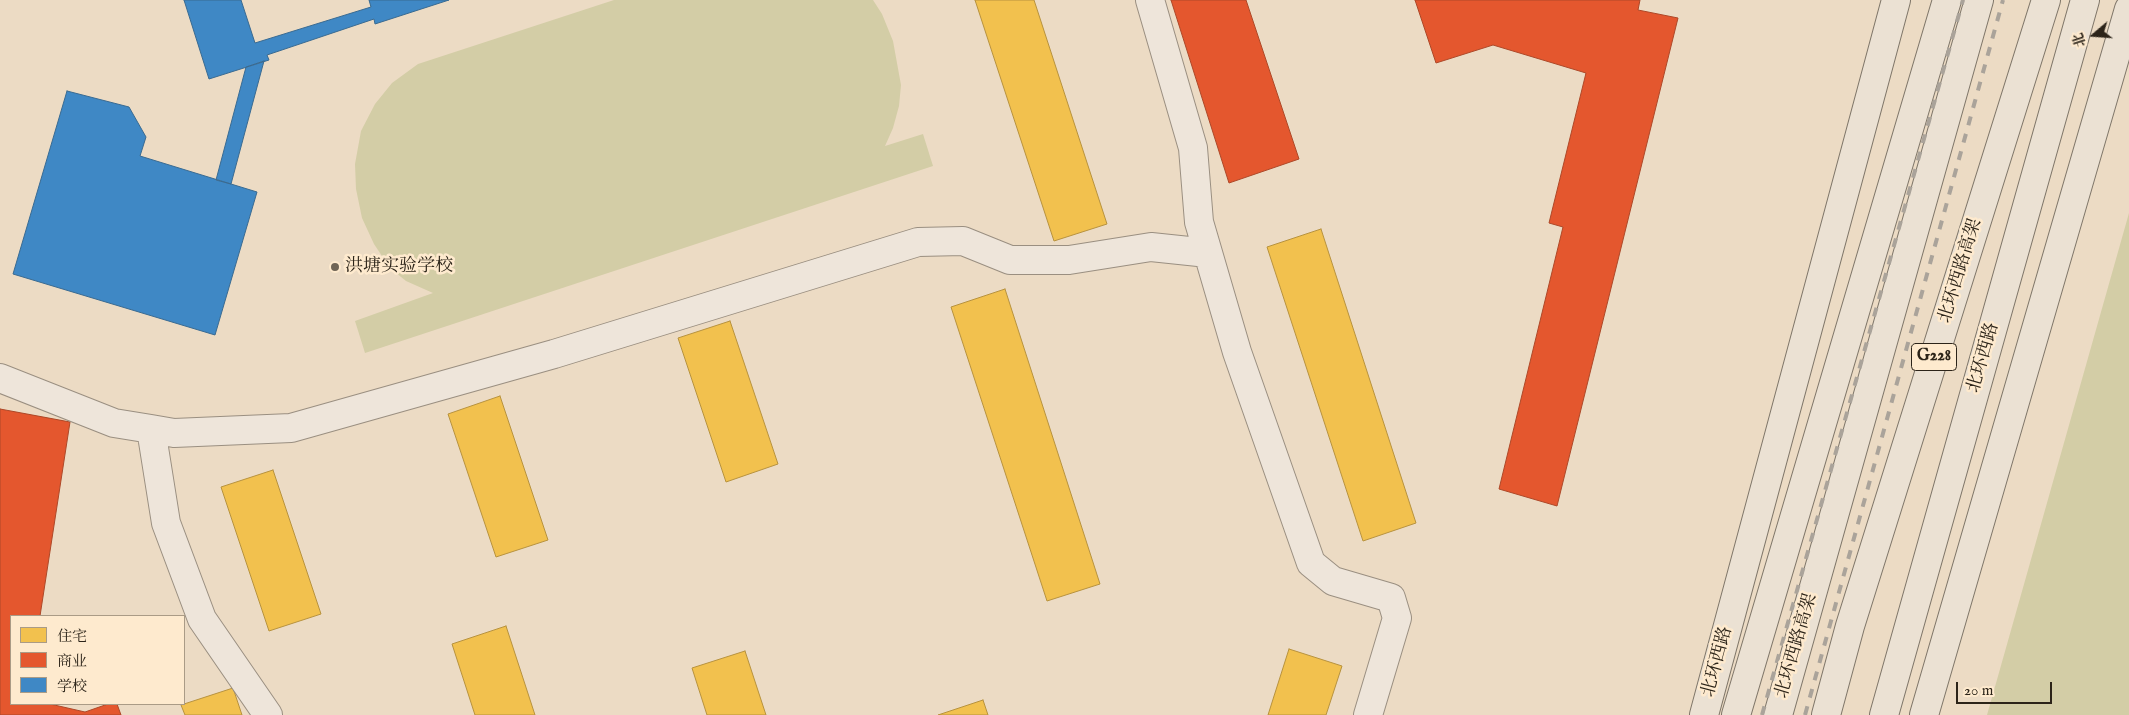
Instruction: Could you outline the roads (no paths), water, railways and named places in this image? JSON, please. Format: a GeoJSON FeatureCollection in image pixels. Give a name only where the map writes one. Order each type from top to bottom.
{"type":"FeatureCollection","features":[{"type":"Feature","properties":{"kind":"main road","name":"北环西路"},"geometry":{"type":"LineString","coordinates":[[1704,715],[1896,0]]}},
{"type":"Feature","properties":{"kind":"main road"},"geometry":{"type":"LineString","coordinates":[[1736,715],[1752,655],[1947,0]]}},
{"type":"Feature","properties":{"kind":"main road","name":"北环西路高架"},"geometry":{"type":"LineString","coordinates":[[1778,715],[1979,0]]}},
{"type":"Feature","properties":{"kind":"main road","name":"北环西路高架"},"geometry":{"type":"LineString","coordinates":[[1826,715],[1850,626],[2046,0]]}},
{"type":"Feature","properties":{"kind":"main road","name":"北环西路"},"geometry":{"type":"LineString","coordinates":[[1884,715],[2085,0]]}},
{"type":"Feature","properties":{"kind":"main road"},"geometry":{"type":"LineString","coordinates":[[1924,715],[2129,9]]}},
{"type":"Feature","properties":{"kind":"lane"},"geometry":{"type":"LineString","coordinates":[[1150,0],[1192,148],[1199,222],[1238,352],[1311,563],[1333,581],[1391,598],[1397,618],[1368,715]]}},
{"type":"Feature","properties":{"kind":"lane"},"geometry":{"type":"LineString","coordinates":[[0,378],[114,423],[151,430],[174,433],[291,428],[554,354],[918,242],[963,241],[1010,260],[1068,260],[1151,247],[1208,253]]}},
{"type":"Feature","properties":{"kind":"lane"},"geometry":{"type":"LineString","coordinates":[[151,430],[166,524],[202,619],[268,715]]}},
{"type":"Feature","properties":{"kind":"railway"},"geometry":{"type":"LineString","coordinates":[[1762,715],[1963,0]]}},
{"type":"Feature","properties":{"kind":"railway"},"geometry":{"type":"LineString","coordinates":[[1805,715],[2003,0]]}},
{"type":"Feature","properties":{"kind":"place","name":"洪塘实验学校"},"geometry":{"type":"Point","coordinates":[335,267]}}]}
